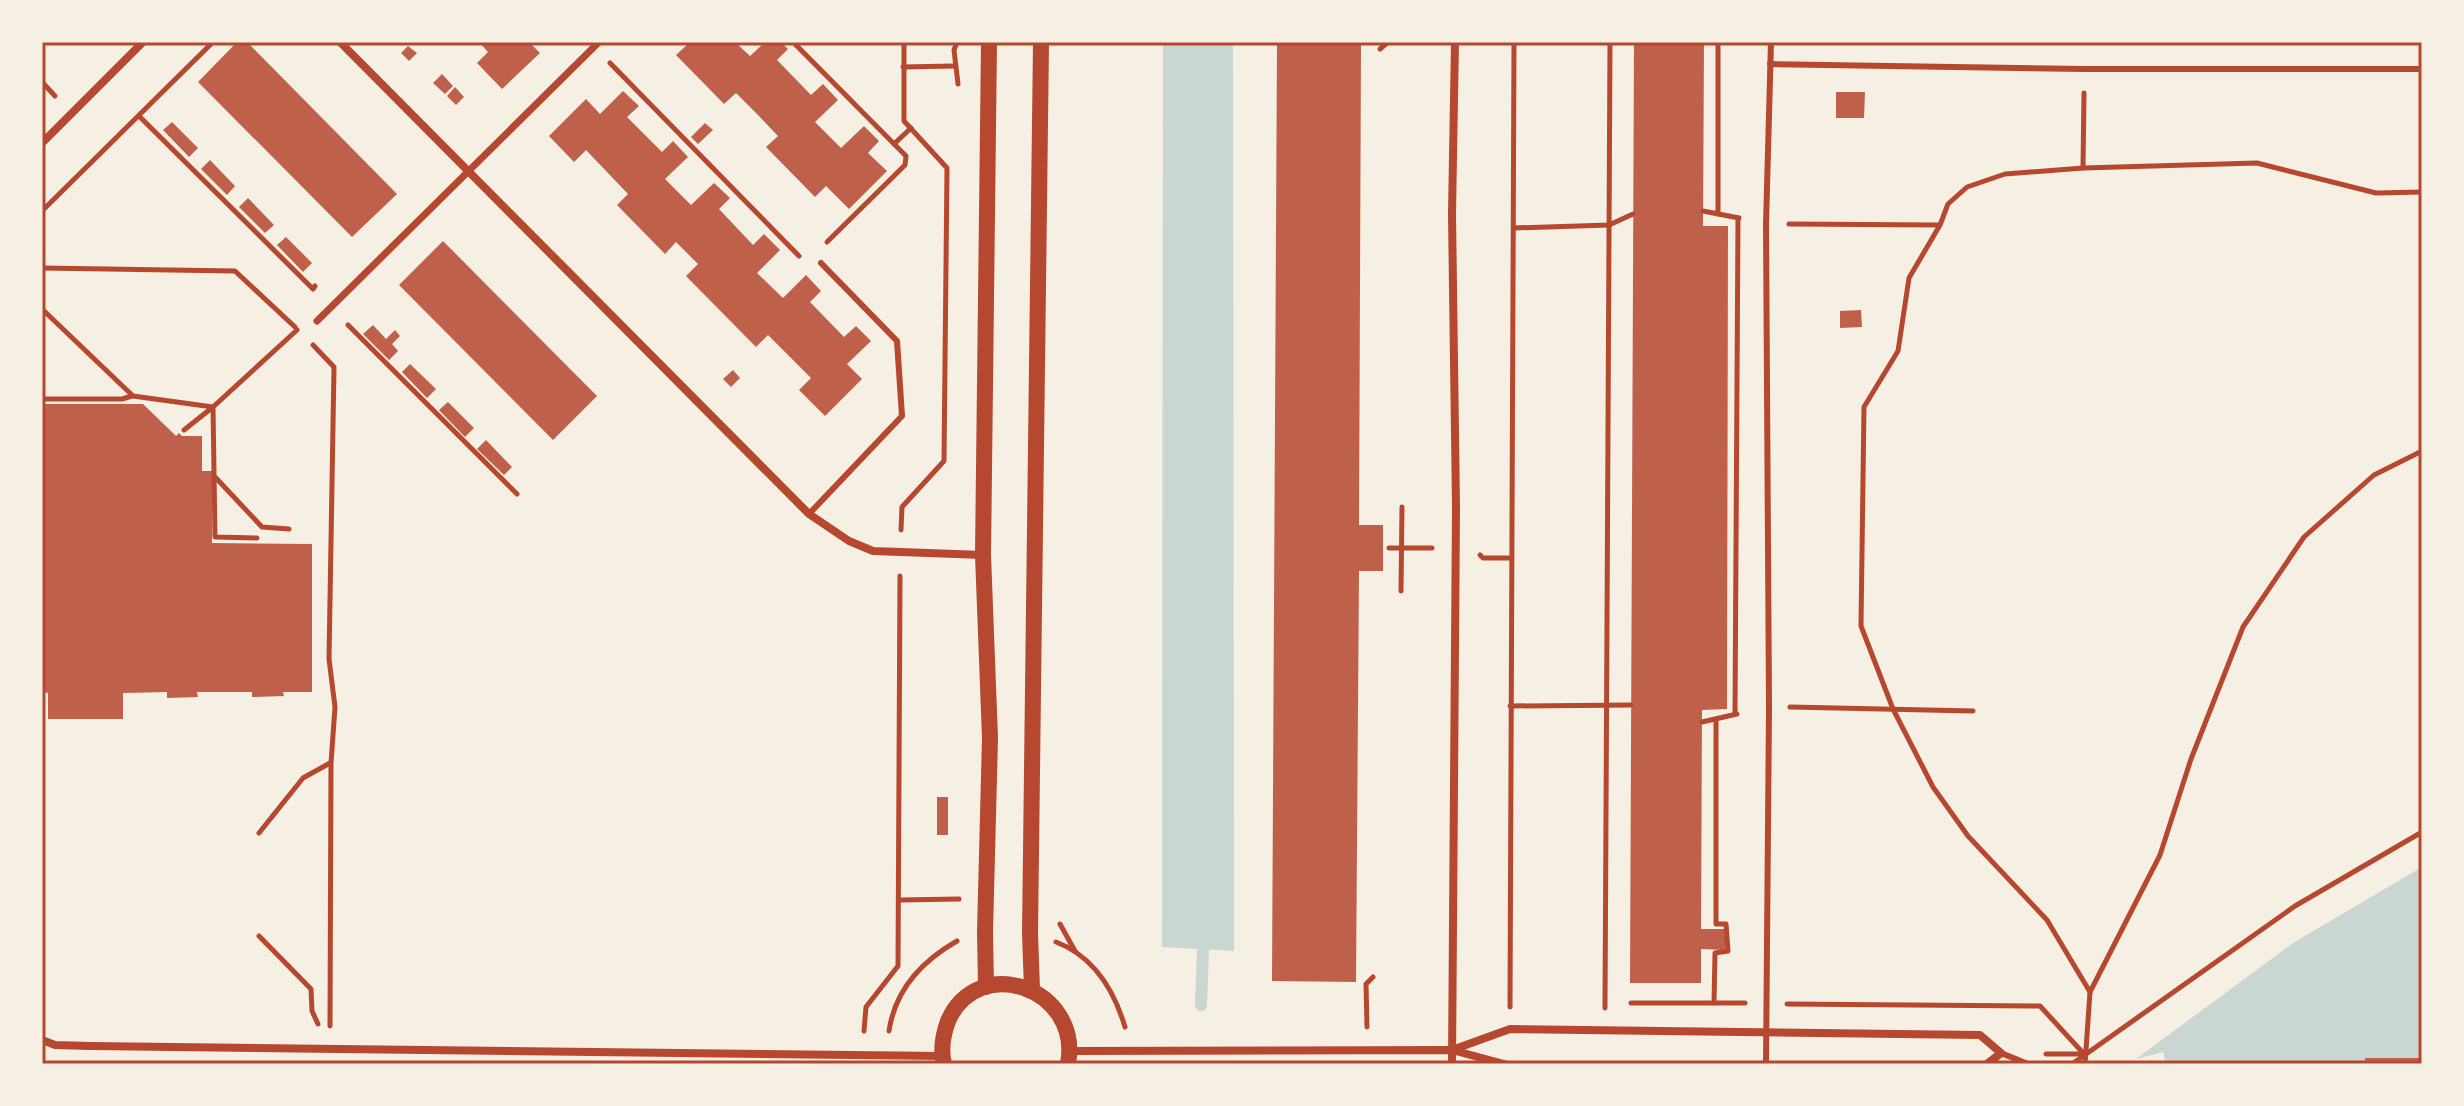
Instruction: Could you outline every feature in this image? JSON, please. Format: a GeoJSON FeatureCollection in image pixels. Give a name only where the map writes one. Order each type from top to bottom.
{"type":"FeatureCollection","features":[{"type":"Feature","properties":{"kind":"main road"},"geometry":{"type":"LineString","coordinates":[[986,987],[990,738],[983,555],[989,42]]}},
{"type":"Feature","properties":{"kind":"main road"},"geometry":{"type":"LineString","coordinates":[[1032,990],[1030,933],[1041,42]]}},
{"type":"Feature","properties":{"kind":"main road"},"geometry":{"type":"LineString","coordinates":[[943,1060],[943,1034],[952,1013],[967,997],[986,987],[1017,985],[1048,1000],[1061,1014],[1069,1032],[1069,1058]]}},
{"type":"Feature","properties":{"kind":"street"},"geometry":{"type":"LineString","coordinates":[[42,143],[143,42]]}},
{"type":"Feature","properties":{"kind":"street"},"geometry":{"type":"LineString","coordinates":[[340,42],[809,514],[849,541],[873,551],[983,555]]}},
{"type":"Feature","properties":{"kind":"street"},"geometry":{"type":"LineString","coordinates":[[1452,1064],[1456,521],[1452,214],[1455,42]]}},
{"type":"Feature","properties":{"kind":"street"},"geometry":{"type":"LineString","coordinates":[[317,321],[596,44]]}},
{"type":"Feature","properties":{"kind":"street"},"geometry":{"type":"LineString","coordinates":[[1452,1050],[1510,1029],[1980,1035],[2001,1053],[1987,1064]]}},
{"type":"Feature","properties":{"kind":"street"},"geometry":{"type":"LineString","coordinates":[[42,1040],[55,1045],[90,1046],[887,1055],[943,1060]]}},
{"type":"Feature","properties":{"kind":"street"},"geometry":{"type":"LineString","coordinates":[[1069,1058],[1452,1050],[1504,1064]]}},
{"type":"Feature","properties":{"kind":"lane"},"geometry":{"type":"LineString","coordinates":[[1766,1064],[1769,707],[1766,224],[1771,42]]}},
{"type":"Feature","properties":{"kind":"lane"},"geometry":{"type":"LineString","coordinates":[[1770,64],[2085,69],[2422,69]]}},
{"type":"Feature","properties":{"kind":"lane"},"geometry":{"type":"LineString","coordinates":[[809,514],[902,416],[897,341],[821,263]]}},
{"type":"Feature","properties":{"kind":"lane"},"geometry":{"type":"LineString","coordinates":[[2001,1053],[2028,1064]]}},
{"type":"Feature","properties":{"kind":"path"},"geometry":{"type":"LineString","coordinates":[[42,211],[213,42]]}},
{"type":"Feature","properties":{"kind":"path"},"geometry":{"type":"LineString","coordinates":[[596,44],[801,257],[821,263],[825,244],[905,165],[906,156],[793,42]]}},
{"type":"Feature","properties":{"kind":"path"},"geometry":{"type":"LineString","coordinates":[[1380,49],[1388,42]]}},
{"type":"Feature","properties":{"kind":"path"},"geometry":{"type":"LineString","coordinates":[[1510,1029],[1514,42]]}},
{"type":"Feature","properties":{"kind":"path"},"geometry":{"type":"LineString","coordinates":[[1605,1009],[1610,42]]}},
{"type":"Feature","properties":{"kind":"path"},"geometry":{"type":"LineString","coordinates":[[1718,42],[1718,214]]}},
{"type":"Feature","properties":{"kind":"path"},"geometry":{"type":"LineString","coordinates":[[903,67],[970,65]]}},
{"type":"Feature","properties":{"kind":"path"},"geometry":{"type":"LineString","coordinates":[[2083,168],[2085,69]]}},
{"type":"Feature","properties":{"kind":"path"},"geometry":{"type":"LineString","coordinates":[[894,144],[911,128]]}},
{"type":"Feature","properties":{"kind":"path"},"geometry":{"type":"LineString","coordinates":[[2090,992],[2047,920],[1968,836],[1933,787],[1893,709],[1861,626],[1864,407],[1898,351],[1909,278],[1940,225],[1948,204],[1967,187],[2005,174],[2083,168],[2257,163],[2376,193],[2422,192]]}},
{"type":"Feature","properties":{"kind":"path"},"geometry":{"type":"LineString","coordinates":[[1703,211],[1766,224],[1940,225]]}},
{"type":"Feature","properties":{"kind":"path"},"geometry":{"type":"LineString","coordinates":[[1514,228],[1609,225],[1633,214]]}},
{"type":"Feature","properties":{"kind":"path"},"geometry":{"type":"LineString","coordinates":[[1735,714],[1738,218]]}},
{"type":"Feature","properties":{"kind":"path"},"geometry":{"type":"LineString","coordinates":[[42,268],[235,271],[334,367],[329,659],[335,707],[331,763],[330,1048]]}},
{"type":"Feature","properties":{"kind":"path"},"geometry":{"type":"LineString","coordinates":[[42,309],[133,396]]}},
{"type":"Feature","properties":{"kind":"path"},"geometry":{"type":"LineString","coordinates":[[184,430],[297,330],[317,321]]}},
{"type":"Feature","properties":{"kind":"path"},"geometry":{"type":"LineString","coordinates":[[42,399],[122,399],[133,396],[213,407]]}},
{"type":"Feature","properties":{"kind":"path"},"geometry":{"type":"LineString","coordinates":[[213,407],[215,537],[257,538]]}},
{"type":"Feature","properties":{"kind":"path"},"geometry":{"type":"LineString","coordinates":[[2085,1064],[2090,992],[2160,855],[2191,759],[2243,627],[2304,537],[2374,475],[2422,451]]}},
{"type":"Feature","properties":{"kind":"path"},"geometry":{"type":"LineString","coordinates":[[215,477],[262,527],[289,529]]}},
{"type":"Feature","properties":{"kind":"path"},"geometry":{"type":"LineString","coordinates":[[1401,591],[1402,507]]}},
{"type":"Feature","properties":{"kind":"path"},"geometry":{"type":"LineString","coordinates":[[1510,706],[1631,705]]}},
{"type":"Feature","properties":{"kind":"path"},"geometry":{"type":"LineString","coordinates":[[1702,722],[1769,707],[1973,711]]}},
{"type":"Feature","properties":{"kind":"path"},"geometry":{"type":"LineString","coordinates":[[1714,1003],[1715,953],[1728,951],[1726,924],[1716,924],[1716,719]]}},
{"type":"Feature","properties":{"kind":"path"},"geometry":{"type":"LineString","coordinates":[[259,833],[303,778],[331,763]]}},
{"type":"Feature","properties":{"kind":"path"},"geometry":{"type":"LineString","coordinates":[[2072,1064],[2295,906],[2422,832]]}},
{"type":"Feature","properties":{"kind":"path"},"geometry":{"type":"LineString","coordinates":[[259,936],[311,989],[312,1011],[330,1048]]}},
{"type":"Feature","properties":{"kind":"path"},"geometry":{"type":"LineString","coordinates":[[887,1055],[889,1027],[898,1000],[913,976]]}},
{"type":"Feature","properties":{"kind":"path"},"geometry":{"type":"LineString","coordinates":[[1367,1051],[1366,984],[1373,977]]}},
{"type":"Feature","properties":{"kind":"shaded area"},"geometry":{"type":"Polygon","coordinates":[[[1163,42],[1233,42],[1234,951],[1162,947],[1163,42]]]}},
{"type":"Feature","properties":{"kind":"shaded area"},"geometry":{"type":"Polygon","coordinates":[[[2422,867],[2422,1058],[2365,1058],[2365,1064],[2166,1064],[2163,1052],[2136,1059],[2293,943],[2422,867]]]}},
{"type":"Feature","properties":{"kind":"building"},"geometry":{"type":"Polygon","coordinates":[[[237,42],[247,42],[397,194],[352,237],[198,82],[237,42]]]}},
{"type":"Feature","properties":{"kind":"building"},"geometry":{"type":"Polygon","coordinates":[[[479,42],[529,42],[540,53],[502,89],[477,63],[488,52],[479,42]]]}},
{"type":"Feature","properties":{"kind":"building"},"geometry":{"type":"Polygon","coordinates":[[[686,42],[735,42],[750,56],[765,42],[781,42],[788,49],[777,60],[811,95],[823,84],[838,100],[815,122],[841,148],[864,126],[879,141],[868,153],[887,171],[849,209],[826,186],[815,197],[766,147],[778,136],[757,114],[736,93],[724,104],[676,55],[688,44],[686,42]]]}},
{"type":"Feature","properties":{"kind":"building"},"geometry":{"type":"Polygon","coordinates":[[[1277,42],[1361,42],[1359,525],[1383,525],[1383,571],[1359,571],[1356,982],[1272,981],[1277,42]]]}},
{"type":"Feature","properties":{"kind":"building"},"geometry":{"type":"Polygon","coordinates":[[[1634,42],[1704,42],[1703,226],[1728,226],[1727,709],[1702,710],[1701,929],[1726,929],[1725,950],[1701,949],[1701,983],[1630,983],[1634,42]]]}},
{"type":"Feature","properties":{"kind":"building"},"geometry":{"type":"Polygon","coordinates":[[[408,46],[417,53],[409,61],[401,53],[408,46]]]}},
{"type":"Feature","properties":{"kind":"building"},"geometry":{"type":"Polygon","coordinates":[[[442,74],[453,86],[445,94],[433,83],[442,74]]]}},
{"type":"Feature","properties":{"kind":"building"},"geometry":{"type":"Polygon","coordinates":[[[455,87],[464,97],[456,105],[447,96],[455,87]]]}},
{"type":"Feature","properties":{"kind":"building"},"geometry":{"type":"Polygon","coordinates":[[[623,91],[639,106],[627,117],[662,152],[673,141],[688,157],[665,179],[691,205],[714,183],[730,198],[719,209],[753,245],[764,234],[780,250],[757,273],[783,298],[806,275],[821,291],[810,302],[844,337],[856,326],[871,341],[847,364],[862,379],[825,416],[799,390],[811,378],[768,335],[756,347],[686,276],[698,264],[676,242],[665,254],[617,205],[628,194],[586,150],[574,162],[549,136],[586,99],[600,114],[623,91]]]}},
{"type":"Feature","properties":{"kind":"building"},"geometry":{"type":"Polygon","coordinates":[[[1836,92],[1865,92],[1864,118],[1836,118],[1836,92]]]}},
{"type":"Feature","properties":{"kind":"building"},"geometry":{"type":"Polygon","coordinates":[[[172,122],[198,148],[189,157],[163,130],[172,122]]]}},
{"type":"Feature","properties":{"kind":"building"},"geometry":{"type":"Polygon","coordinates":[[[705,123],[713,130],[698,144],[691,137],[705,123]]]}},
{"type":"Feature","properties":{"kind":"building"},"geometry":{"type":"Polygon","coordinates":[[[210,160],[235,186],[227,195],[201,169],[210,160]]]}},
{"type":"Feature","properties":{"kind":"building"},"geometry":{"type":"Polygon","coordinates":[[[248,198],[274,225],[265,233],[239,207],[248,198]]]}},
{"type":"Feature","properties":{"kind":"building"},"geometry":{"type":"Polygon","coordinates":[[[286,237],[312,263],[303,272],[277,245],[286,237]]]}},
{"type":"Feature","properties":{"kind":"building"},"geometry":{"type":"Polygon","coordinates":[[[443,241],[597,396],[553,440],[399,285],[443,241]]]}},
{"type":"Feature","properties":{"kind":"building"},"geometry":{"type":"Polygon","coordinates":[[[1861,310],[1862,327],[1840,328],[1840,311],[1861,310]]]}},
{"type":"Feature","properties":{"kind":"building"},"geometry":{"type":"Polygon","coordinates":[[[373,325],[386,339],[395,330],[400,336],[392,344],[398,351],[389,360],[363,334],[373,325]]]}},
{"type":"Feature","properties":{"kind":"building"},"geometry":{"type":"Polygon","coordinates":[[[410,364],[436,389],[427,398],[402,372],[410,364]]]}},
{"type":"Feature","properties":{"kind":"building"},"geometry":{"type":"Polygon","coordinates":[[[733,370],[740,378],[731,387],[723,379],[733,370]]]}},
{"type":"Feature","properties":{"kind":"building"},"geometry":{"type":"Polygon","coordinates":[[[448,402],[474,428],[465,437],[439,410],[448,402]]]}},
{"type":"Feature","properties":{"kind":"building"},"geometry":{"type":"Polygon","coordinates":[[[42,404],[143,404],[176,436],[179,433],[182,436],[202,436],[202,471],[212,471],[212,543],[312,544],[312,692],[283,692],[284,696],[252,697],[252,692],[197,692],[198,697],[167,698],[167,692],[123,693],[123,719],[48,719],[48,693],[42,692],[42,404]]]}},
{"type":"Feature","properties":{"kind":"building"},"geometry":{"type":"Polygon","coordinates":[[[486,440],[512,467],[504,475],[477,449],[486,440]]]}},
{"type":"Feature","properties":{"kind":"building"},"geometry":{"type":"Polygon","coordinates":[[[937,797],[948,797],[948,835],[937,835],[937,797]]]}},
{"type":"Feature","properties":{"kind":"building"},"geometry":{"type":"Polygon","coordinates":[[[2365,1058],[2422,1058],[2422,1064],[2365,1064],[2365,1058]]]}},
{"type":"Feature","properties":{"kind":"waterway"},"geometry":{"type":"LineString","coordinates":[[1201,1005],[1203,949]]}}]}
